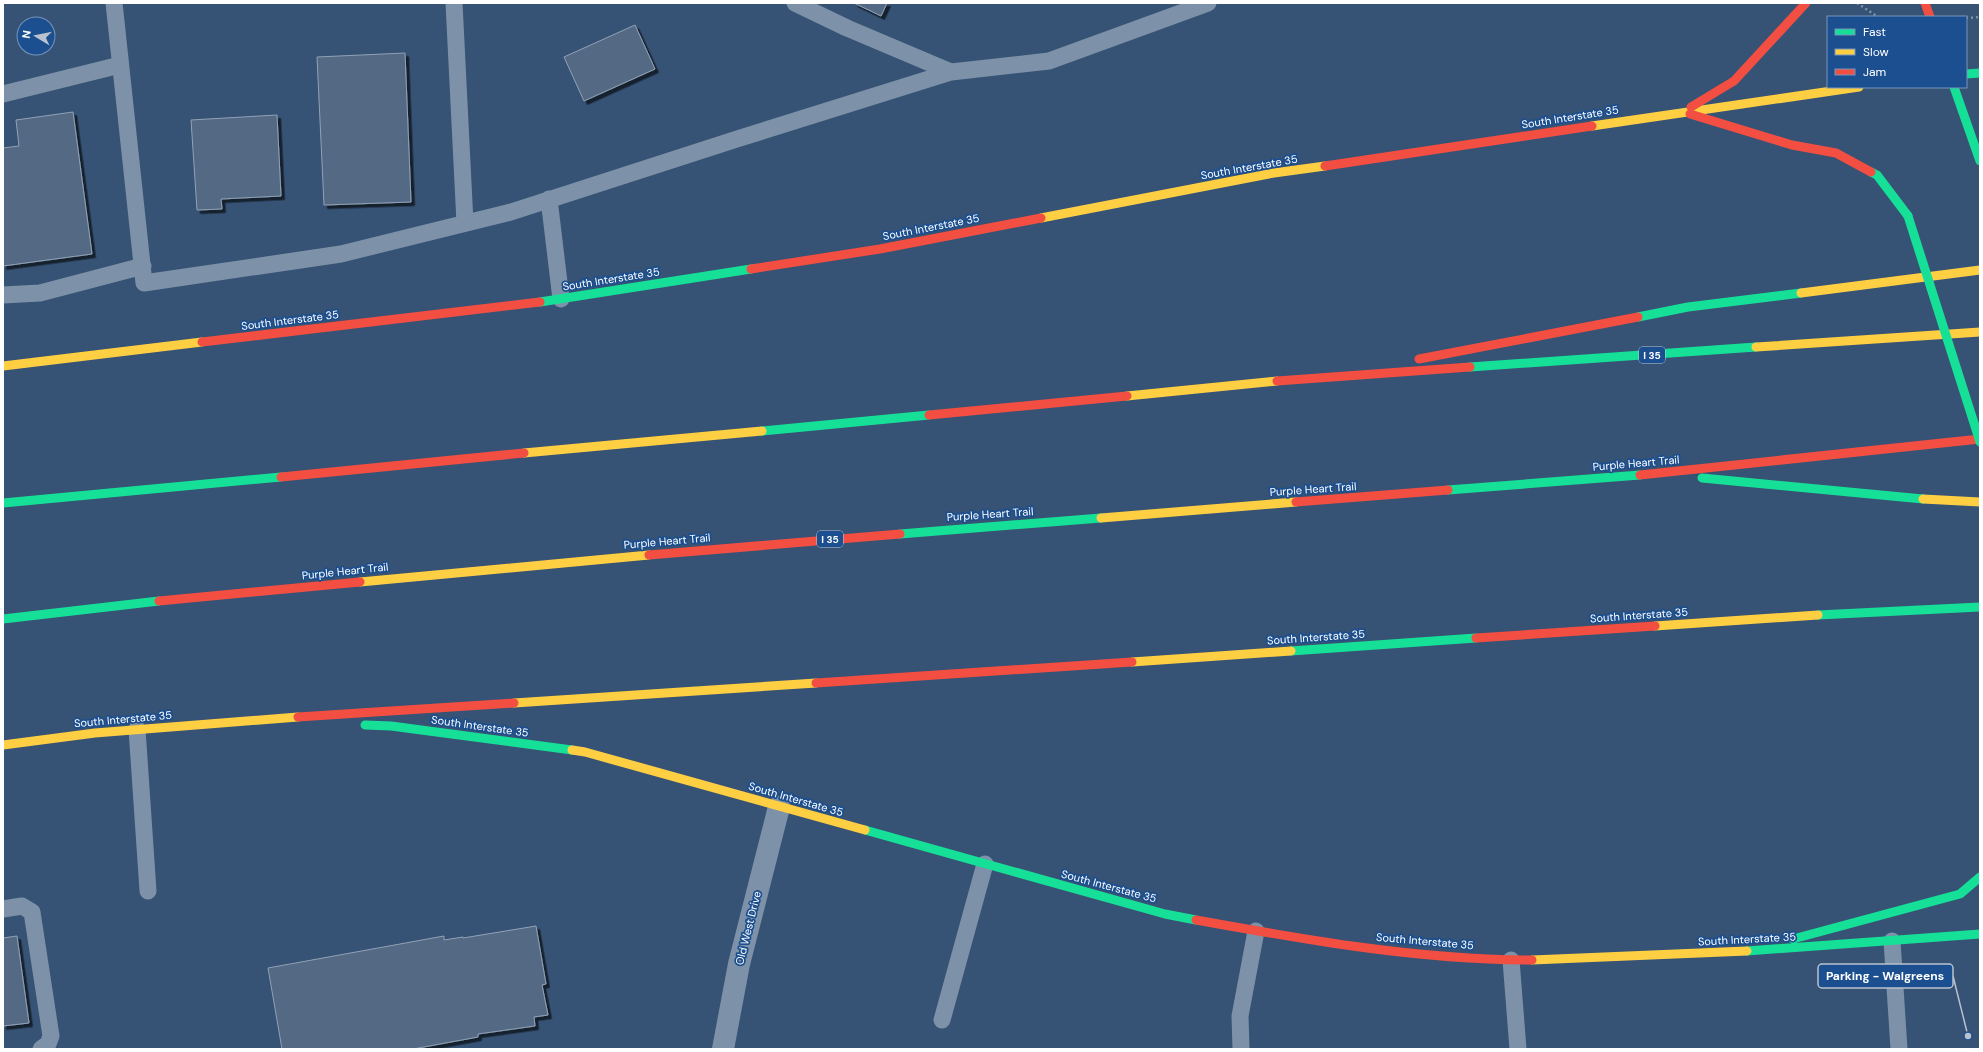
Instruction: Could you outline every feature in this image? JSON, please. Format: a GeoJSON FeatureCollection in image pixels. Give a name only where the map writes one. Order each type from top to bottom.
{"type":"FeatureCollection","features":[{"type":"Feature","properties":{"kind":"main road"},"geometry":{"type":"LineString","coordinates":[[1684,112],[1734,81],[1806,3]]}},
{"type":"Feature","properties":{"kind":"main road"},"geometry":{"type":"LineString","coordinates":[[1925,3],[1930,16]]}},
{"type":"Feature","properties":{"kind":"main road"},"geometry":{"type":"LineString","coordinates":[[1967,74],[1980,73]]}},
{"type":"Feature","properties":{"kind":"main road","name":"South Interstate 35"},"geometry":{"type":"LineString","coordinates":[[3,366],[561,299],[880,249],[1274,174],[1852,88]]}},
{"type":"Feature","properties":{"kind":"main road"},"geometry":{"type":"LineString","coordinates":[[1954,88],[1980,161]]}},
{"type":"Feature","properties":{"kind":"main road"},"geometry":{"type":"LineString","coordinates":[[1684,112],[1792,145],[1836,153],[1877,175],[1908,216],[1980,442]]}},
{"type":"Feature","properties":{"kind":"main road"},"geometry":{"type":"LineString","coordinates":[[1324,377],[1688,307],[1980,270]]}},
{"type":"Feature","properties":{"kind":"main road","name":"I 35"},"geometry":{"type":"LineString","coordinates":[[3,502],[1324,377],[1980,332]]}},
{"type":"Feature","properties":{"kind":"main road","name":"Purple Heart Trail"},"geometry":{"type":"LineString","coordinates":[[3,619],[132,604],[384,579],[806,541],[1657,474],[1980,439]]}},
{"type":"Feature","properties":{"kind":"main road"},"geometry":{"type":"LineString","coordinates":[[1657,474],[1941,502],[1980,502]]}},
{"type":"Feature","properties":{"kind":"main road","name":"South Interstate 35"},"geometry":{"type":"LineString","coordinates":[[3,745],[95,733],[246,721],[1846,613],[1980,607]]}},
{"type":"Feature","properties":{"kind":"main road","name":"South Interstate 35"},"geometry":{"type":"LineString","coordinates":[[246,721],[337,724]]}},
{"type":"Feature","properties":{"kind":"main road","name":"South Interstate 35"},"geometry":{"type":"LineString","coordinates":[[353,724],[391,726],[586,752],[1164,914],[1256,931],[1402,952],[1511,960],[1742,952],[1980,934]]}},
{"type":"Feature","properties":{"kind":"main road"},"geometry":{"type":"LineString","coordinates":[[1742,952],[1960,894],[1980,876]]}},
{"type":"Feature","properties":{"kind":"street","name":"Old West Drive"},"geometry":{"type":"LineString","coordinates":[[723,1049],[739,964],[779,807]]}},
{"type":"Feature","properties":{"kind":"lane"},"geometry":{"type":"LineString","coordinates":[[114,3],[144,283],[341,254],[511,212],[950,72],[1049,61],[1208,3]]}},
{"type":"Feature","properties":{"kind":"lane"},"geometry":{"type":"LineString","coordinates":[[454,3],[465,223]]}},
{"type":"Feature","properties":{"kind":"lane"},"geometry":{"type":"LineString","coordinates":[[795,3],[847,28],[950,72]]}},
{"type":"Feature","properties":{"kind":"lane"},"geometry":{"type":"LineString","coordinates":[[7,93],[120,65]]}},
{"type":"Feature","properties":{"kind":"lane"},"geometry":{"type":"LineString","coordinates":[[549,199],[561,299]]}},
{"type":"Feature","properties":{"kind":"lane"},"geometry":{"type":"LineString","coordinates":[[3,295],[40,293],[143,266]]}},
{"type":"Feature","properties":{"kind":"lane"},"geometry":{"type":"LineString","coordinates":[[137,729],[148,891]]}},
{"type":"Feature","properties":{"kind":"lane"},"geometry":{"type":"LineString","coordinates":[[942,1020],[985,864]]}},
{"type":"Feature","properties":{"kind":"lane"},"geometry":{"type":"LineString","coordinates":[[3,909],[22,906],[32,912],[51,1036],[48,1044],[41,1049]]}},
{"type":"Feature","properties":{"kind":"lane"},"geometry":{"type":"LineString","coordinates":[[1241,1049],[1240,1016],[1256,931]]}},
{"type":"Feature","properties":{"kind":"lane"},"geometry":{"type":"LineString","coordinates":[[1892,941],[1899,1049]]}},
{"type":"Feature","properties":{"kind":"lane"},"geometry":{"type":"LineString","coordinates":[[1511,960],[1518,1049]]}},
{"type":"Feature","properties":{"kind":"path"},"geometry":{"type":"LineString","coordinates":[[1857,3],[1876,16]]}},
{"type":"Feature","properties":{"kind":"path"},"geometry":{"type":"LineString","coordinates":[[1967,18],[1980,17]]}},
{"type":"Feature","properties":{"kind":"building"},"geometry":{"type":"Polygon","coordinates":[[[854,3],[887,3],[881,16],[854,3]]]}},
{"type":"Feature","properties":{"kind":"building"},"geometry":{"type":"Polygon","coordinates":[[[635,25],[655,69],[584,101],[564,57],[635,25]]]}},
{"type":"Feature","properties":{"kind":"building"},"geometry":{"type":"Polygon","coordinates":[[[405,53],[411,202],[324,205],[317,57],[405,53]]]}},
{"type":"Feature","properties":{"kind":"building"},"geometry":{"type":"Polygon","coordinates":[[[73,112],[92,254],[3,266],[3,148],[19,146],[16,120],[73,112]]]}},
{"type":"Feature","properties":{"kind":"building"},"geometry":{"type":"Polygon","coordinates":[[[277,115],[281,196],[221,199],[222,209],[197,210],[191,120],[277,115]]]}},
{"type":"Feature","properties":{"kind":"building"},"geometry":{"type":"Polygon","coordinates":[[[536,926],[546,984],[542,985],[548,1015],[534,1017],[535,1026],[478,1034],[478,1037],[413,1049],[282,1049],[268,968],[444,936],[444,940],[463,938],[536,926]]]}},
{"type":"Feature","properties":{"kind":"building"},"geometry":{"type":"Polygon","coordinates":[[[17,936],[29,1023],[3,1026],[3,938],[17,936]]]}},
{"type":"Feature","properties":{"kind":"traffic: fast"},"geometry":{"type":"LineString","coordinates":[[1967,74],[1980,73]]}},
{"type":"Feature","properties":{"kind":"traffic: fast"},"geometry":{"type":"LineString","coordinates":[[1954,88],[1980,161]]}},
{"type":"Feature","properties":{"kind":"traffic: fast"},"geometry":{"type":"LineString","coordinates":[[1871,172],[1877,175],[1908,216]]}},
{"type":"Feature","properties":{"kind":"traffic: fast"},"geometry":{"type":"LineString","coordinates":[[1908,216],[1980,442]]}},
{"type":"Feature","properties":{"kind":"traffic: fast"},"geometry":{"type":"LineString","coordinates":[[540,302],[751,269]]}},
{"type":"Feature","properties":{"kind":"traffic: fast"},"geometry":{"type":"LineString","coordinates":[[1638,317],[1688,307],[1801,293]]}},
{"type":"Feature","properties":{"kind":"traffic: fast"},"geometry":{"type":"LineString","coordinates":[[1470,367],[1756,347]]}},
{"type":"Feature","properties":{"kind":"traffic: fast"},"geometry":{"type":"LineString","coordinates":[[762,431],[929,415]]}},
{"type":"Feature","properties":{"kind":"traffic: fast"},"geometry":{"type":"LineString","coordinates":[[1448,490],[1640,475]]}},
{"type":"Feature","properties":{"kind":"traffic: fast"},"geometry":{"type":"LineString","coordinates":[[3,503],[281,477]]}},
{"type":"Feature","properties":{"kind":"traffic: fast"},"geometry":{"type":"LineString","coordinates":[[1702,478],[1923,499]]}},
{"type":"Feature","properties":{"kind":"traffic: fast"},"geometry":{"type":"LineString","coordinates":[[900,534],[1101,518]]}},
{"type":"Feature","properties":{"kind":"traffic: fast"},"geometry":{"type":"LineString","coordinates":[[3,619],[159,601]]}},
{"type":"Feature","properties":{"kind":"traffic: fast"},"geometry":{"type":"LineString","coordinates":[[1818,615],[1980,607]]}},
{"type":"Feature","properties":{"kind":"traffic: fast"},"geometry":{"type":"LineString","coordinates":[[1291,651],[1476,638]]}},
{"type":"Feature","properties":{"kind":"traffic: fast"},"geometry":{"type":"LineString","coordinates":[[365,725],[391,726],[572,750]]}},
{"type":"Feature","properties":{"kind":"traffic: fast"},"geometry":{"type":"LineString","coordinates":[[865,830],[1165,914],[1196,920]]}},
{"type":"Feature","properties":{"kind":"traffic: fast"},"geometry":{"type":"LineString","coordinates":[[1793,939],[1960,894],[1980,877]]}},
{"type":"Feature","properties":{"kind":"traffic: fast"},"geometry":{"type":"LineString","coordinates":[[1747,951],[1980,934]]}},
{"type":"Feature","properties":{"kind":"traffic: slow"},"geometry":{"type":"LineString","coordinates":[[1592,126],[1852,88]]}},
{"type":"Feature","properties":{"kind":"traffic: slow"},"geometry":{"type":"LineString","coordinates":[[1041,218],[1274,173],[1325,166]]}},
{"type":"Feature","properties":{"kind":"traffic: slow"},"geometry":{"type":"LineString","coordinates":[[1801,293],[1980,270]]}},
{"type":"Feature","properties":{"kind":"traffic: slow"},"geometry":{"type":"LineString","coordinates":[[1756,347],[1980,332]]}},
{"type":"Feature","properties":{"kind":"traffic: slow"},"geometry":{"type":"LineString","coordinates":[[3,366],[202,342]]}},
{"type":"Feature","properties":{"kind":"traffic: slow"},"geometry":{"type":"LineString","coordinates":[[1127,396],[1277,381]]}},
{"type":"Feature","properties":{"kind":"traffic: slow"},"geometry":{"type":"LineString","coordinates":[[524,453],[762,431]]}},
{"type":"Feature","properties":{"kind":"traffic: slow"},"geometry":{"type":"LineString","coordinates":[[1923,499],[1980,502]]}},
{"type":"Feature","properties":{"kind":"traffic: slow"},"geometry":{"type":"LineString","coordinates":[[1101,518],[1296,502]]}},
{"type":"Feature","properties":{"kind":"traffic: slow"},"geometry":{"type":"LineString","coordinates":[[360,582],[649,555]]}},
{"type":"Feature","properties":{"kind":"traffic: slow"},"geometry":{"type":"LineString","coordinates":[[1655,626],[1818,615]]}},
{"type":"Feature","properties":{"kind":"traffic: slow"},"geometry":{"type":"LineString","coordinates":[[1132,662],[1291,651]]}},
{"type":"Feature","properties":{"kind":"traffic: slow"},"geometry":{"type":"LineString","coordinates":[[514,703],[816,683]]}},
{"type":"Feature","properties":{"kind":"traffic: slow"},"geometry":{"type":"LineString","coordinates":[[3,745],[95,733],[298,717]]}},
{"type":"Feature","properties":{"kind":"traffic: slow"},"geometry":{"type":"LineString","coordinates":[[572,750],[585,752],[865,830]]}},
{"type":"Feature","properties":{"kind":"traffic: slow"},"geometry":{"type":"LineString","coordinates":[[1532,960],[1747,951]]}},
{"type":"Feature","properties":{"kind":"traffic: jam"},"geometry":{"type":"LineString","coordinates":[[1691,107],[1734,81],[1806,3]]}},
{"type":"Feature","properties":{"kind":"traffic: jam"},"geometry":{"type":"LineString","coordinates":[[1925,3],[1930,16]]}},
{"type":"Feature","properties":{"kind":"traffic: jam"},"geometry":{"type":"LineString","coordinates":[[1690,114],[1792,145],[1836,153],[1871,172]]}},
{"type":"Feature","properties":{"kind":"traffic: jam"},"geometry":{"type":"LineString","coordinates":[[1325,166],[1592,126]]}},
{"type":"Feature","properties":{"kind":"traffic: jam"},"geometry":{"type":"LineString","coordinates":[[751,269],[880,249],[1041,218]]}},
{"type":"Feature","properties":{"kind":"traffic: jam"},"geometry":{"type":"LineString","coordinates":[[202,342],[540,302]]}},
{"type":"Feature","properties":{"kind":"traffic: jam"},"geometry":{"type":"LineString","coordinates":[[1419,359],[1638,317]]}},
{"type":"Feature","properties":{"kind":"traffic: jam"},"geometry":{"type":"LineString","coordinates":[[1277,381],[1470,367]]}},
{"type":"Feature","properties":{"kind":"traffic: jam"},"geometry":{"type":"LineString","coordinates":[[929,415],[1127,396]]}},
{"type":"Feature","properties":{"kind":"traffic: jam"},"geometry":{"type":"LineString","coordinates":[[1640,475],[1980,439]]}},
{"type":"Feature","properties":{"kind":"traffic: jam"},"geometry":{"type":"LineString","coordinates":[[281,477],[524,453]]}},
{"type":"Feature","properties":{"kind":"traffic: jam"},"geometry":{"type":"LineString","coordinates":[[1296,502],[1448,490]]}},
{"type":"Feature","properties":{"kind":"traffic: jam"},"geometry":{"type":"LineString","coordinates":[[649,555],[900,534]]}},
{"type":"Feature","properties":{"kind":"traffic: jam"},"geometry":{"type":"LineString","coordinates":[[159,601],[360,582]]}},
{"type":"Feature","properties":{"kind":"traffic: jam"},"geometry":{"type":"LineString","coordinates":[[1476,638],[1655,626]]}},
{"type":"Feature","properties":{"kind":"traffic: jam"},"geometry":{"type":"LineString","coordinates":[[816,683],[1132,662]]}},
{"type":"Feature","properties":{"kind":"traffic: jam"},"geometry":{"type":"LineString","coordinates":[[298,717],[514,703]]}},
{"type":"Feature","properties":{"kind":"traffic: jam"},"geometry":{"type":"LineString","coordinates":[[1196,920],[1363,948],[1447,957],[1532,960]]}},
{"type":"Feature","properties":{"kind":"place","name":"Parking - Walgreens"},"geometry":{"type":"Point","coordinates":[1968,1036]}}]}
